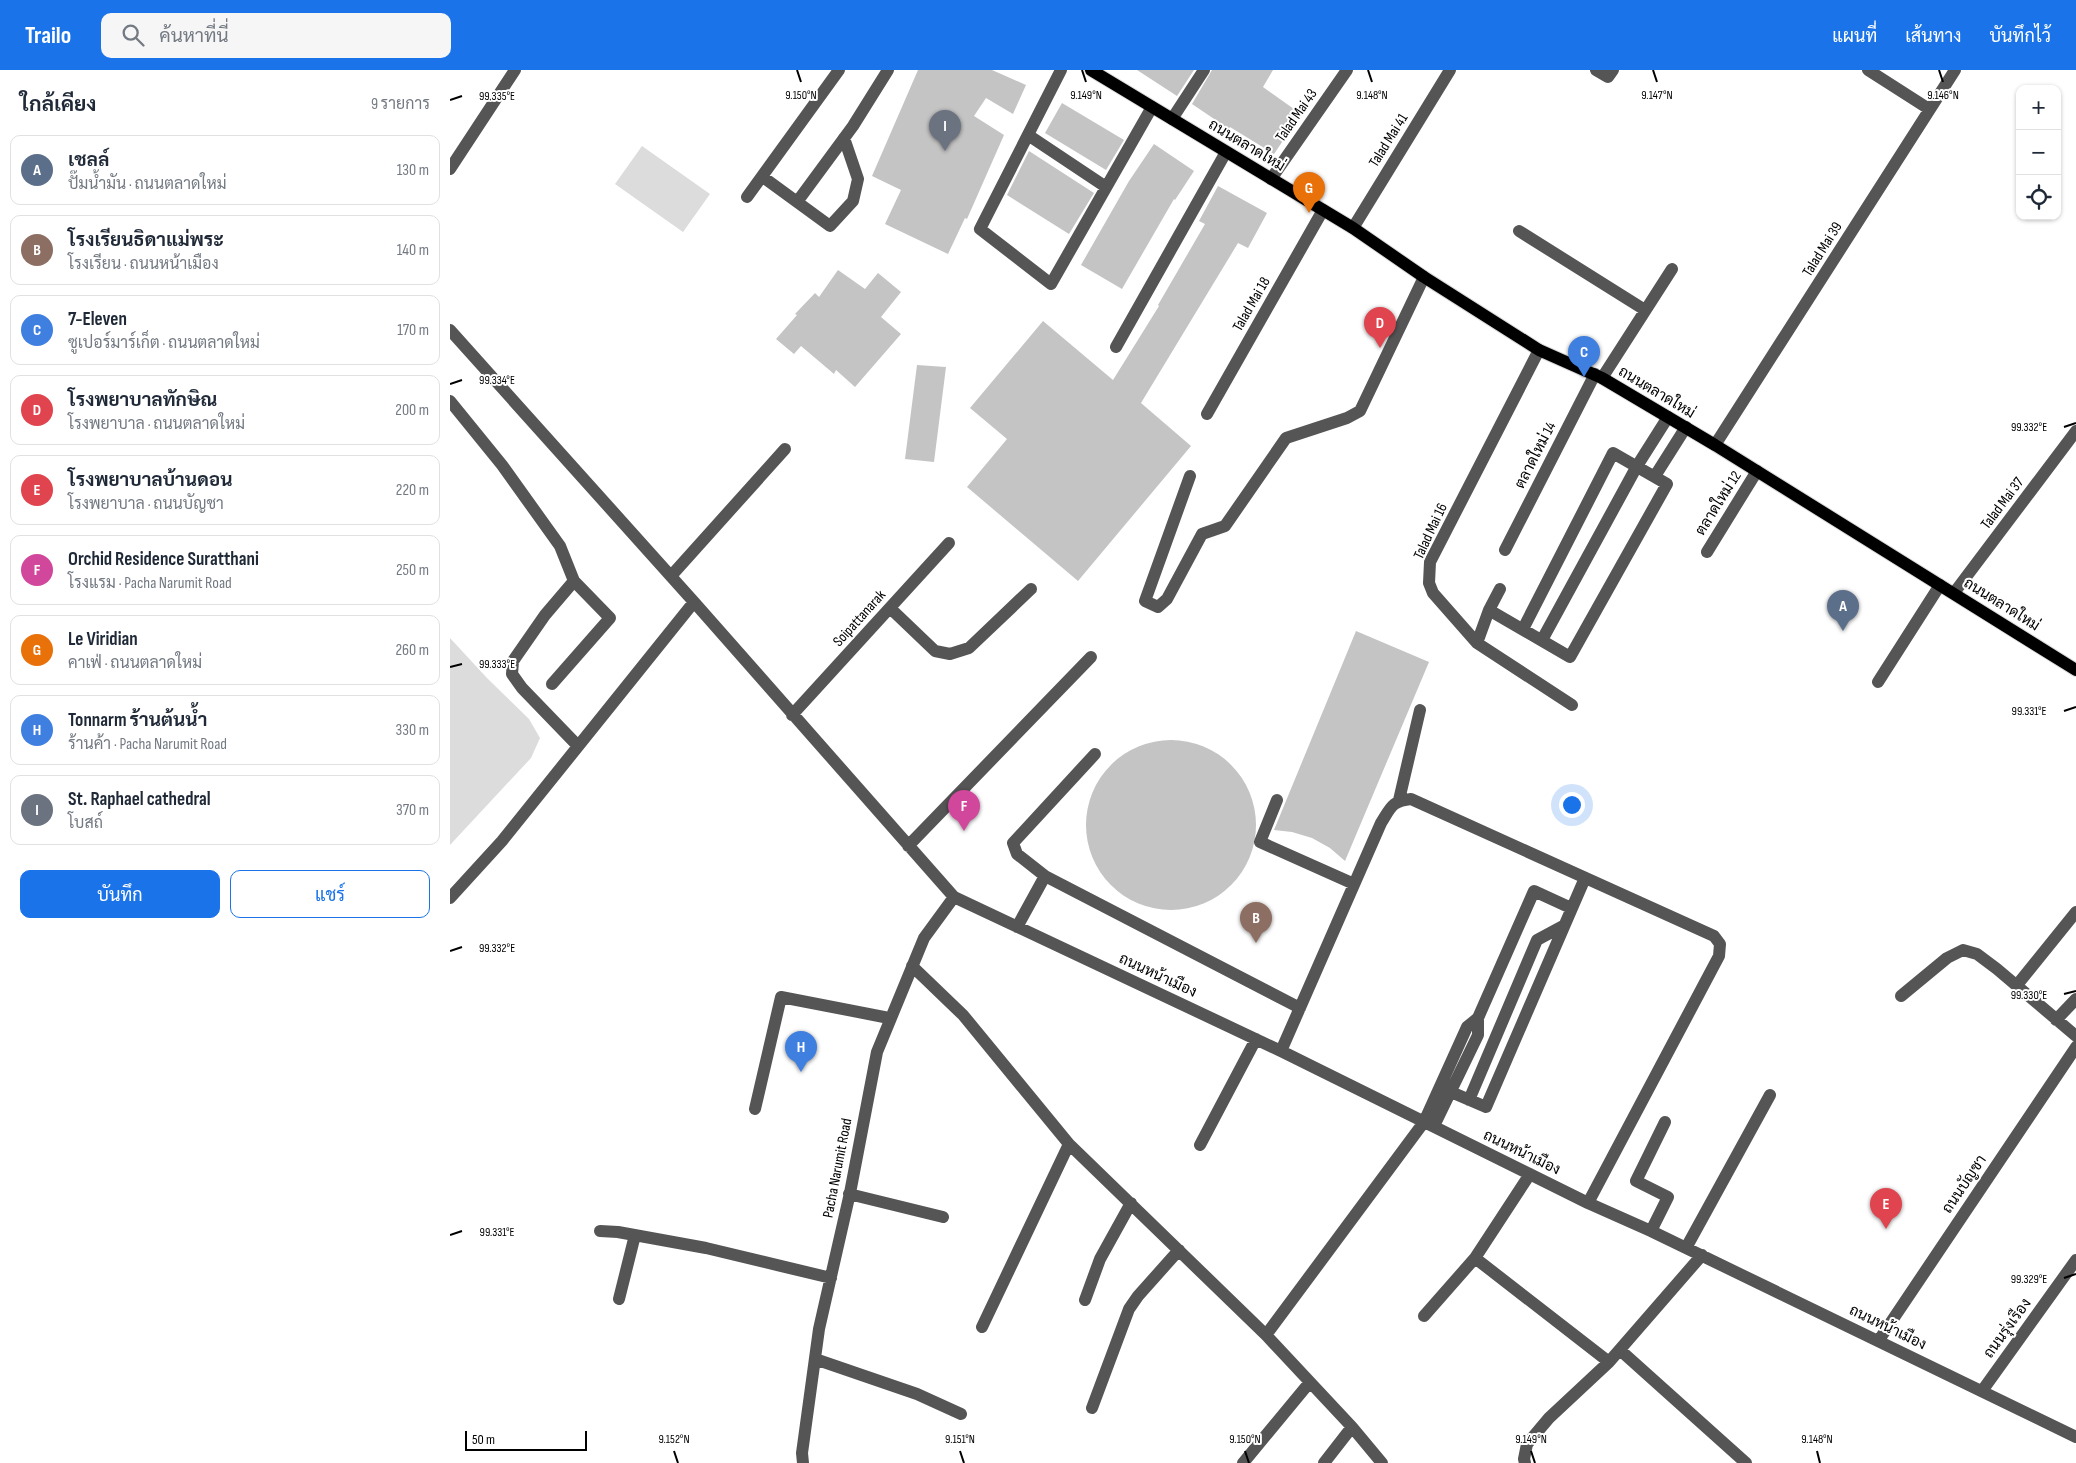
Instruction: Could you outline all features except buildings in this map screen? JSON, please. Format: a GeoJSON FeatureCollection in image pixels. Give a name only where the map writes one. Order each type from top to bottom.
{"type":"FeatureCollection","features":[{"type":"Feature","properties":{"kind":"main road","name":"ถนนตลาดใหม่"},"geometry":{"type":"LineString","coordinates":[[1091,70],[1353,228],[1424,277],[1539,350],[1598,376],[1686,427],[2076,670]]}},
{"type":"Feature","properties":{"kind":"street"},"geometry":{"type":"LineString","coordinates":[[450,169],[514,70]]}},
{"type":"Feature","properties":{"kind":"street"},"geometry":{"type":"LineString","coordinates":[[747,197],[839,70]]}},
{"type":"Feature","properties":{"kind":"street"},"geometry":{"type":"LineString","coordinates":[[798,202],[844,138],[888,70]]}},
{"type":"Feature","properties":{"kind":"street"},"geometry":{"type":"LineString","coordinates":[[1061,70],[980,229],[1051,284],[1152,107]]}},
{"type":"Feature","properties":{"kind":"street"},"geometry":{"type":"LineString","coordinates":[[1172,119],[1204,70]]}},
{"type":"Feature","properties":{"kind":"street","name":"Talad Mai 43"},"geometry":{"type":"LineString","coordinates":[[1272,179],[1347,70]]}},
{"type":"Feature","properties":{"kind":"street","name":"Talad Mai 41"},"geometry":{"type":"LineString","coordinates":[[1353,228],[1450,70]]}},
{"type":"Feature","properties":{"kind":"street"},"geometry":{"type":"LineString","coordinates":[[1596,70],[1608,77],[1613,70]]}},
{"type":"Feature","properties":{"kind":"street"},"geometry":{"type":"LineString","coordinates":[[1868,70],[1929,109]]}},
{"type":"Feature","properties":{"kind":"street","name":"Talad Mai 39"},"geometry":{"type":"LineString","coordinates":[[1715,445],[1955,70]]}},
{"type":"Feature","properties":{"kind":"street"},"geometry":{"type":"LineString","coordinates":[[1028,135],[1106,186]]}},
{"type":"Feature","properties":{"kind":"street"},"geometry":{"type":"LineString","coordinates":[[763,177],[830,226],[853,201],[858,179],[844,138]]}},
{"type":"Feature","properties":{"kind":"street"},"geometry":{"type":"LineString","coordinates":[[1116,347],[1226,152]]}},
{"type":"Feature","properties":{"kind":"street","name":"Talad Mai 18"},"geometry":{"type":"LineString","coordinates":[[1207,414],[1323,210]]}},
{"type":"Feature","properties":{"kind":"street"},"geometry":{"type":"LineString","coordinates":[[1519,231],[1645,310]]}},
{"type":"Feature","properties":{"kind":"street","name":"ตลาดใหม่ 14"},"geometry":{"type":"LineString","coordinates":[[1505,550],[1598,376],[1672,269]]}},
{"type":"Feature","properties":{"kind":"street"},"geometry":{"type":"LineString","coordinates":[[1190,476],[1145,601],[1158,607],[1167,599],[1202,534],[1225,526],[1286,438],[1347,418],[1360,411],[1424,277]]}},
{"type":"Feature","properties":{"kind":"street"},"geometry":{"type":"LineString","coordinates":[[450,330],[671,576],[954,897]]}},
{"type":"Feature","properties":{"kind":"street","name":"Talad Mai 16"},"geometry":{"type":"LineString","coordinates":[[1539,350],[1430,562],[1429,583],[1433,593],[1477,643],[1572,705]]}},
{"type":"Feature","properties":{"kind":"street"},"geometry":{"type":"LineString","coordinates":[[450,401],[502,466],[560,546],[574,581],[610,618],[552,684]]}},
{"type":"Feature","properties":{"kind":"street"},"geometry":{"type":"LineString","coordinates":[[1542,640],[1637,466],[1668,417]]}},
{"type":"Feature","properties":{"kind":"street"},"geometry":{"type":"LineString","coordinates":[[1655,476],[1686,427]]}},
{"type":"Feature","properties":{"kind":"street","name":"Talad Mai 37"},"geometry":{"type":"LineString","coordinates":[[1954,594],[2076,431]]}},
{"type":"Feature","properties":{"kind":"street"},"geometry":{"type":"LineString","coordinates":[[671,576],[785,449]]}},
{"type":"Feature","properties":{"kind":"street"},"geometry":{"type":"LineString","coordinates":[[1488,610],[1570,657],[1667,484],[1613,453],[1523,629]]}},
{"type":"Feature","properties":{"kind":"street","name":"ตลาดใหม่ 12"},"geometry":{"type":"LineString","coordinates":[[1706,552],[1757,471]]}},
{"type":"Feature","properties":{"kind":"street","name":"Soipattanarak"},"geometry":{"type":"LineString","coordinates":[[792,715],[949,543]]}},
{"type":"Feature","properties":{"kind":"street"},"geometry":{"type":"LineString","coordinates":[[574,581],[546,615],[513,661],[512,674],[522,688],[578,746]]}},
{"type":"Feature","properties":{"kind":"street"},"geometry":{"type":"LineString","coordinates":[[1878,682],[1940,585]]}},
{"type":"Feature","properties":{"kind":"street"},"geometry":{"type":"LineString","coordinates":[[890,608],[935,651],[950,654],[969,648],[1032,589]]}},
{"type":"Feature","properties":{"kind":"street"},"geometry":{"type":"LineString","coordinates":[[1477,643],[1488,610],[1500,589]]}},
{"type":"Feature","properties":{"kind":"street"},"geometry":{"type":"LineString","coordinates":[[450,898],[502,842],[694,602]]}},
{"type":"Feature","properties":{"kind":"street"},"geometry":{"type":"LineString","coordinates":[[908,846],[1091,657]]}},
{"type":"Feature","properties":{"kind":"street"},"geometry":{"type":"LineString","coordinates":[[1281,1051],[1381,822],[1391,807],[1399,800],[1420,710]]}},
{"type":"Feature","properties":{"kind":"street"},"geometry":{"type":"LineString","coordinates":[[1095,754],[1013,843],[1017,854],[1045,876],[1300,1008]]}},
{"type":"Feature","properties":{"kind":"street"},"geometry":{"type":"LineString","coordinates":[[1399,800],[1411,799],[1714,936],[1720,944],[1719,956],[1588,1203]]}},
{"type":"Feature","properties":{"kind":"street"},"geometry":{"type":"LineString","coordinates":[[1277,800],[1260,842],[1354,884]]}},
{"type":"Feature","properties":{"kind":"street"},"geometry":{"type":"LineString","coordinates":[[1017,926],[1045,876]]}},
{"type":"Feature","properties":{"kind":"street"},"geometry":{"type":"LineString","coordinates":[[1451,1092],[1486,1107],[1585,878]]}},
{"type":"Feature","properties":{"kind":"street"},"geometry":{"type":"LineString","coordinates":[[1266,1335],[1429,1124],[1451,1092],[1478,1035],[1478,1018],[1534,891],[1571,908]]}},
{"type":"Feature","properties":{"kind":"street","name":"ถนนหน้าเมือง"},"geometry":{"type":"LineString","coordinates":[[954,897],[1281,1051],[1588,1203],[1702,1255],[2076,1437]]}},
{"type":"Feature","properties":{"kind":"street","name":"Pacha Narumit Road"},"geometry":{"type":"LineString","coordinates":[[802,1463],[819,1329],[849,1194],[876,1052],[924,938],[954,897]]}},
{"type":"Feature","properties":{"kind":"street"},"geometry":{"type":"LineString","coordinates":[[2016,986],[2076,912]]}},
{"type":"Feature","properties":{"kind":"street"},"geometry":{"type":"LineString","coordinates":[[1470,1100],[1537,940],[1563,926]]}},
{"type":"Feature","properties":{"kind":"street"},"geometry":{"type":"LineString","coordinates":[[1901,996],[1947,958],[1962,950],[1978,954],[2076,1036]]}},
{"type":"Feature","properties":{"kind":"street"},"geometry":{"type":"LineString","coordinates":[[912,966],[963,1015],[1068,1144],[1266,1335],[1352,1427],[1382,1463]]}},
{"type":"Feature","properties":{"kind":"street"},"geometry":{"type":"LineString","coordinates":[[755,1109],[781,997],[890,1018]]}},
{"type":"Feature","properties":{"kind":"street"},"geometry":{"type":"LineString","coordinates":[[2056,1020],[2076,999]]}},
{"type":"Feature","properties":{"kind":"street"},"geometry":{"type":"LineString","coordinates":[[1429,1124],[1467,1027],[1478,1018]]}},
{"type":"Feature","properties":{"kind":"street"},"geometry":{"type":"LineString","coordinates":[[1200,1145],[1256,1039]]}},
{"type":"Feature","properties":{"kind":"street","name":"ถนนบัญชา"},"geometry":{"type":"LineString","coordinates":[[1879,1340],[2076,1047]]}},
{"type":"Feature","properties":{"kind":"street"},"geometry":{"type":"LineString","coordinates":[[1686,1248],[1770,1094]]}},
{"type":"Feature","properties":{"kind":"street"},"geometry":{"type":"LineString","coordinates":[[1651,1231],[1668,1197],[1636,1182],[1665,1122]]}},
{"type":"Feature","properties":{"kind":"street"},"geometry":{"type":"LineString","coordinates":[[982,1326],[1068,1144]]}},
{"type":"Feature","properties":{"kind":"street"},"geometry":{"type":"LineString","coordinates":[[1424,1316],[1475,1258],[1530,1174]]}},
{"type":"Feature","properties":{"kind":"street"},"geometry":{"type":"LineString","coordinates":[[849,1194],[943,1217]]}},
{"type":"Feature","properties":{"kind":"street"},"geometry":{"type":"LineString","coordinates":[[1085,1300],[1100,1259],[1131,1204]]}},
{"type":"Feature","properties":{"kind":"street"},"geometry":{"type":"LineString","coordinates":[[600,1231],[706,1248],[831,1278]]}},
{"type":"Feature","properties":{"kind":"street"},"geometry":{"type":"LineString","coordinates":[[619,1299],[634,1235]]}},
{"type":"Feature","properties":{"kind":"street"},"geometry":{"type":"LineString","coordinates":[[1092,1408],[1129,1309],[1138,1296],[1179,1250]]}},
{"type":"Feature","properties":{"kind":"street"},"geometry":{"type":"LineString","coordinates":[[1525,1463],[1527,1444],[1549,1418],[1609,1362],[1702,1255]]}},
{"type":"Feature","properties":{"kind":"street"},"geometry":{"type":"LineString","coordinates":[[1475,1258],[1609,1362]]}},
{"type":"Feature","properties":{"kind":"street","name":"ถนนรุ่งเรือง"},"geometry":{"type":"LineString","coordinates":[[1982,1391],[2076,1260]]}},
{"type":"Feature","properties":{"kind":"street"},"geometry":{"type":"LineString","coordinates":[[1620,1350],[1746,1463]]}},
{"type":"Feature","properties":{"kind":"street"},"geometry":{"type":"LineString","coordinates":[[815,1359],[917,1394],[961,1414]]}},
{"type":"Feature","properties":{"kind":"street"},"geometry":{"type":"LineString","coordinates":[[1244,1463],[1310,1382]]}},
{"type":"Feature","properties":{"kind":"street"},"geometry":{"type":"LineString","coordinates":[[1324,1463],[1352,1427]]}},
{"type":"Feature","properties":{"kind":"shaded area"},"geometry":{"type":"Polygon","coordinates":[[[642,146],[710,194],[683,232],[615,184],[642,146]]]}},
{"type":"Feature","properties":{"kind":"shaded area"},"geometry":{"type":"Polygon","coordinates":[[[450,638],[529,719],[540,738],[531,758],[450,845],[450,638]]]}},
{"type":"Feature","properties":{"kind":"place","name":"St. Raphael cathedral"},"geometry":{"type":"Point","coordinates":[945,151]}},
{"type":"Feature","properties":{"kind":"place","name":"Le Viridian"},"geometry":{"type":"Point","coordinates":[1309,213]}},
{"type":"Feature","properties":{"kind":"place","name":"โรงพยาบาลทักษิณ"},"geometry":{"type":"Point","coordinates":[1380,348]}},
{"type":"Feature","properties":{"kind":"place","name":"7-Eleven"},"geometry":{"type":"Point","coordinates":[1584,377]}},
{"type":"Feature","properties":{"kind":"place","name":"เชลล์"},"geometry":{"type":"Point","coordinates":[1843,631]}},
{"type":"Feature","properties":{"kind":"place","name":"Orchid Residence Suratthani"},"geometry":{"type":"Point","coordinates":[964,831]}},
{"type":"Feature","properties":{"kind":"place","name":"โรงเรียนธิดาแม่พระ"},"geometry":{"type":"Point","coordinates":[1256,943]}},
{"type":"Feature","properties":{"kind":"place","name":"Tonnarm ร้านต้นน้ำ"},"geometry":{"type":"Point","coordinates":[801,1072]}},
{"type":"Feature","properties":{"kind":"place","name":"โรงพยาบาลบ้านดอน"},"geometry":{"type":"Point","coordinates":[1886,1229]}}]}
